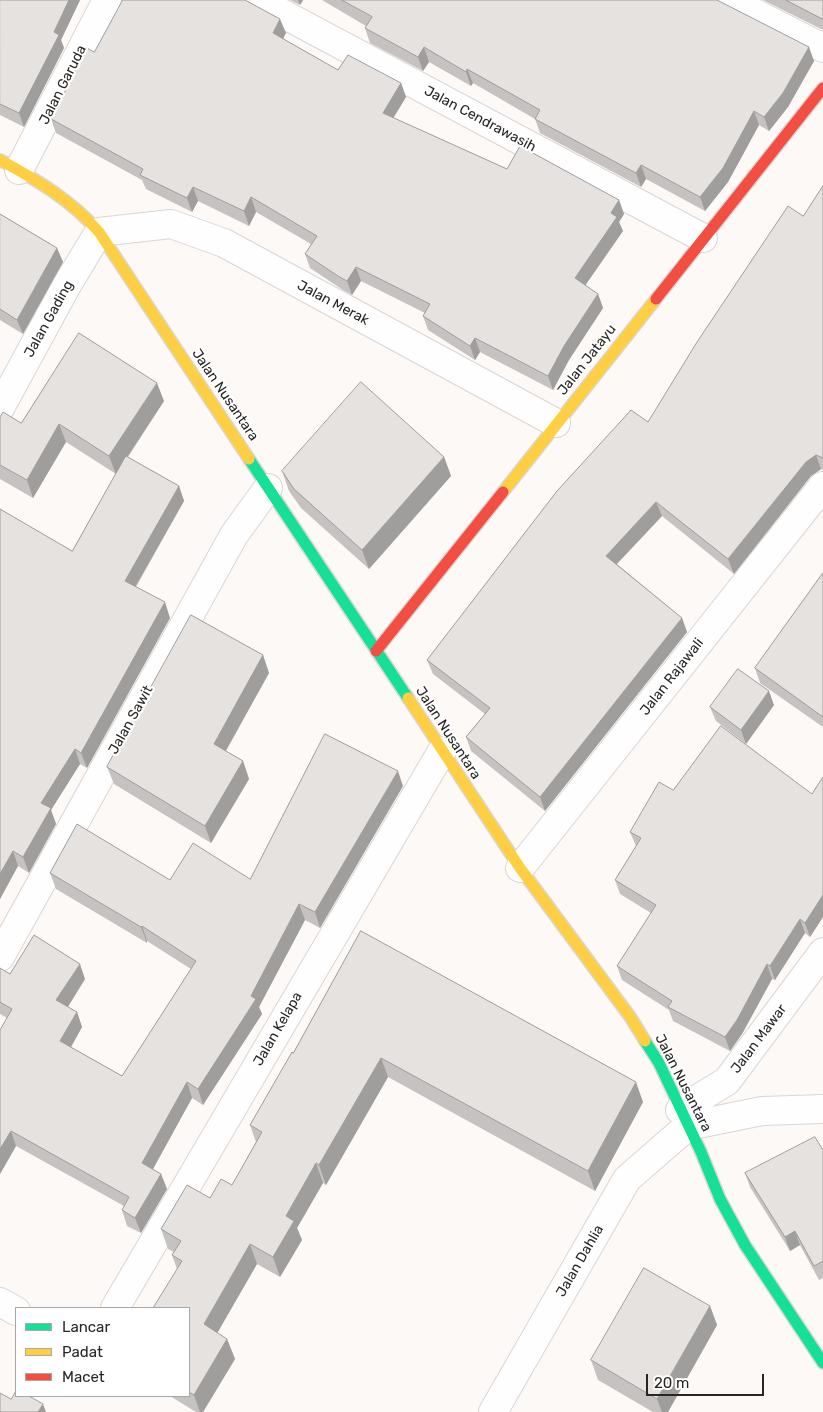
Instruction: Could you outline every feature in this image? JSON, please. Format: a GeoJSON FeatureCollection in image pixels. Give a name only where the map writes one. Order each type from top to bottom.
{"type":"FeatureCollection","features":[{"type":"Feature","properties":{"kind":"main road","name":"Jalan Jatayu"},"geometry":{"type":"LineString","coordinates":[[376,651],[823,88]]}},
{"type":"Feature","properties":{"kind":"main road","name":"Jalan Nusantara"},"geometry":{"type":"LineString","coordinates":[[10,165],[60,196],[88,218],[99,232],[520,868],[632,1018],[659,1063],[720,1199],[745,1245],[823,1363]]}},
{"type":"Feature","properties":{"kind":"street","name":"Jalan Garuda"},"geometry":{"type":"LineString","coordinates":[[10,165],[107,0]]}},
{"type":"Feature","properties":{"kind":"street","name":"Jalan Cendrawasih"},"geometry":{"type":"LineString","coordinates":[[256,0],[703,238]]}},
{"type":"Feature","properties":{"kind":"street"},"geometry":{"type":"LineString","coordinates":[[729,0],[823,48]]}},
{"type":"Feature","properties":{"kind":"street","name":"Jalan Merak"},"geometry":{"type":"LineString","coordinates":[[99,232],[171,224],[224,243],[556,423]]}},
{"type":"Feature","properties":{"kind":"street","name":"Jalan Gading"},"geometry":{"type":"LineString","coordinates":[[0,408],[67,285],[99,232]]}},
{"type":"Feature","properties":{"kind":"street","name":"Jalan Rajawali"},"geometry":{"type":"LineString","coordinates":[[520,868],[823,486]]}},
{"type":"Feature","properties":{"kind":"street","name":"Jalan Sawit"},"geometry":{"type":"LineString","coordinates":[[0,957],[234,535],[268,488]]}},
{"type":"Feature","properties":{"kind":"street","name":"Jalan Kelapa"},"geometry":{"type":"LineString","coordinates":[[115,1307],[442,751]]}},
{"type":"Feature","properties":{"kind":"street","name":"Jalan Mawar"},"geometry":{"type":"LineString","coordinates":[[684,1118],[728,1081],[823,952]]}},
{"type":"Feature","properties":{"kind":"street"},"geometry":{"type":"LineString","coordinates":[[684,1118],[762,1111],[823,1109]]}},
{"type":"Feature","properties":{"kind":"street","name":"Jalan Dahlia"},"geometry":{"type":"LineString","coordinates":[[493,1412],[627,1179],[684,1118]]}},
{"type":"Feature","properties":{"kind":"street"},"geometry":{"type":"LineString","coordinates":[[0,1302],[15,1310]]}},
{"type":"Feature","properties":{"kind":"building"},"geometry":{"type":"Polygon","coordinates":[[[0,0],[69,0],[54,32],[59,35],[19,113],[0,104],[0,0]]]}},
{"type":"Feature","properties":{"kind":"building"},"geometry":{"type":"Polygon","coordinates":[[[123,0],[245,0],[280,19],[273,33],[338,70],[348,55],[401,83],[383,113],[507,169],[520,146],[619,200],[611,213],[617,217],[575,278],[598,294],[564,346],[548,376],[475,338],[470,346],[423,316],[430,304],[356,267],[347,281],[338,276],[305,254],[317,236],[251,197],[244,211],[193,187],[187,198],[140,175],[143,169],[51,119],[87,48],[94,52],[123,0]]]}},
{"type":"Feature","properties":{"kind":"building"},"geometry":{"type":"Polygon","coordinates":[[[342,0],[717,0],[809,47],[783,93],[764,117],[754,111],[723,168],[700,197],[641,165],[636,173],[535,119],[540,110],[467,69],[466,72],[424,47],[418,57],[365,28],[372,17],[342,0]]]}},
{"type":"Feature","properties":{"kind":"building"},"geometry":{"type":"Polygon","coordinates":[[[786,0],[823,0],[823,19],[786,0]]]}},
{"type":"Feature","properties":{"kind":"building"},"geometry":{"type":"Polygon","coordinates":[[[823,186],[823,458],[816,455],[806,462],[728,559],[656,502],[606,556],[682,618],[540,797],[466,737],[490,708],[427,660],[557,491],[631,410],[648,422],[697,342],[788,206],[803,216],[823,186]]]}},
{"type":"Feature","properties":{"kind":"building"},"geometry":{"type":"Polygon","coordinates":[[[0,214],[57,248],[17,320],[0,309],[0,214]]]}},
{"type":"Feature","properties":{"kind":"building"},"geometry":{"type":"Polygon","coordinates":[[[79,333],[157,383],[109,456],[59,424],[27,480],[0,465],[0,417],[3,412],[21,423],[79,333]]]}},
{"type":"Feature","properties":{"kind":"building"},"geometry":{"type":"Polygon","coordinates":[[[361,382],[444,457],[362,550],[294,489],[282,471],[361,382]]]}},
{"type":"Feature","properties":{"kind":"building"},"geometry":{"type":"Polygon","coordinates":[[[126,456],[179,486],[125,581],[165,602],[81,753],[75,749],[41,803],[51,808],[23,857],[13,851],[0,874],[0,509],[72,551],[126,456]]]}},
{"type":"Feature","properties":{"kind":"building"},"geometry":{"type":"Polygon","coordinates":[[[823,573],[823,717],[755,668],[823,573]]]}},
{"type":"Feature","properties":{"kind":"building"},"geometry":{"type":"Polygon","coordinates":[[[191,615],[263,655],[214,744],[243,761],[205,826],[107,767],[191,615]]]}},
{"type":"Feature","properties":{"kind":"building"},"geometry":{"type":"Polygon","coordinates":[[[738,669],[769,691],[741,730],[710,707],[738,669]]]}},
{"type":"Feature","properties":{"kind":"building"},"geometry":{"type":"Polygon","coordinates":[[[721,726],[812,794],[823,777],[823,895],[805,923],[800,919],[770,966],[767,964],[737,1020],[725,1037],[668,1007],[672,1001],[617,966],[656,905],[615,880],[641,838],[630,832],[659,782],[673,790],[721,726]]]}},
{"type":"Feature","properties":{"kind":"building"},"geometry":{"type":"Polygon","coordinates":[[[325,734],[398,771],[315,912],[299,904],[251,996],[256,999],[198,1089],[187,1082],[142,1163],[161,1174],[135,1218],[122,1210],[129,1197],[11,1131],[0,1149],[0,1030],[12,1009],[0,1002],[0,968],[10,974],[34,935],[80,964],[56,1000],[77,1012],[60,1041],[122,1076],[196,961],[142,926],[50,873],[77,824],[170,880],[193,843],[250,879],[325,734]]]}},
{"type":"Feature","properties":{"kind":"building"},"geometry":{"type":"Polygon","coordinates":[[[361,931],[636,1082],[588,1171],[381,1058],[319,1165],[316,1163],[286,1216],[294,1221],[273,1257],[250,1244],[204,1324],[227,1339],[194,1395],[190,1393],[190,1307],[154,1307],[182,1261],[172,1255],[181,1241],[161,1229],[187,1185],[210,1198],[221,1179],[232,1185],[262,1132],[250,1125],[293,1053],[361,931]]]}},
{"type":"Feature","properties":{"kind":"building"},"geometry":{"type":"Polygon","coordinates":[[[815,1137],[823,1150],[823,1261],[814,1266],[795,1231],[785,1237],[745,1173],[815,1137]]]}},
{"type":"Feature","properties":{"kind":"building"},"geometry":{"type":"Polygon","coordinates":[[[644,1268],[710,1306],[657,1399],[591,1360],[644,1268]]]}},
{"type":"Feature","properties":{"kind":"building"},"geometry":{"type":"Polygon","coordinates":[[[0,1393],[11,1399],[15,1393],[15,1397],[31,1397],[43,1404],[38,1412],[0,1412],[0,1393]]]}},
{"type":"Feature","properties":{"kind":"traffic: fast"},"geometry":{"type":"LineString","coordinates":[[249,459],[408,698]]}},
{"type":"Feature","properties":{"kind":"traffic: fast"},"geometry":{"type":"LineString","coordinates":[[645,1041],[659,1063],[701,1152],[720,1199],[745,1245],[823,1363]]}},
{"type":"Feature","properties":{"kind":"traffic: slow"},"geometry":{"type":"LineString","coordinates":[[0,160],[65,200],[99,232],[249,459]]}},
{"type":"Feature","properties":{"kind":"traffic: slow"},"geometry":{"type":"LineString","coordinates":[[503,492],[656,299]]}},
{"type":"Feature","properties":{"kind":"traffic: slow"},"geometry":{"type":"LineString","coordinates":[[408,698],[520,868],[631,1018],[645,1041]]}},
{"type":"Feature","properties":{"kind":"traffic: jam"},"geometry":{"type":"LineString","coordinates":[[656,299],[823,88]]}},
{"type":"Feature","properties":{"kind":"traffic: jam"},"geometry":{"type":"LineString","coordinates":[[376,651],[503,492]]}}]}
